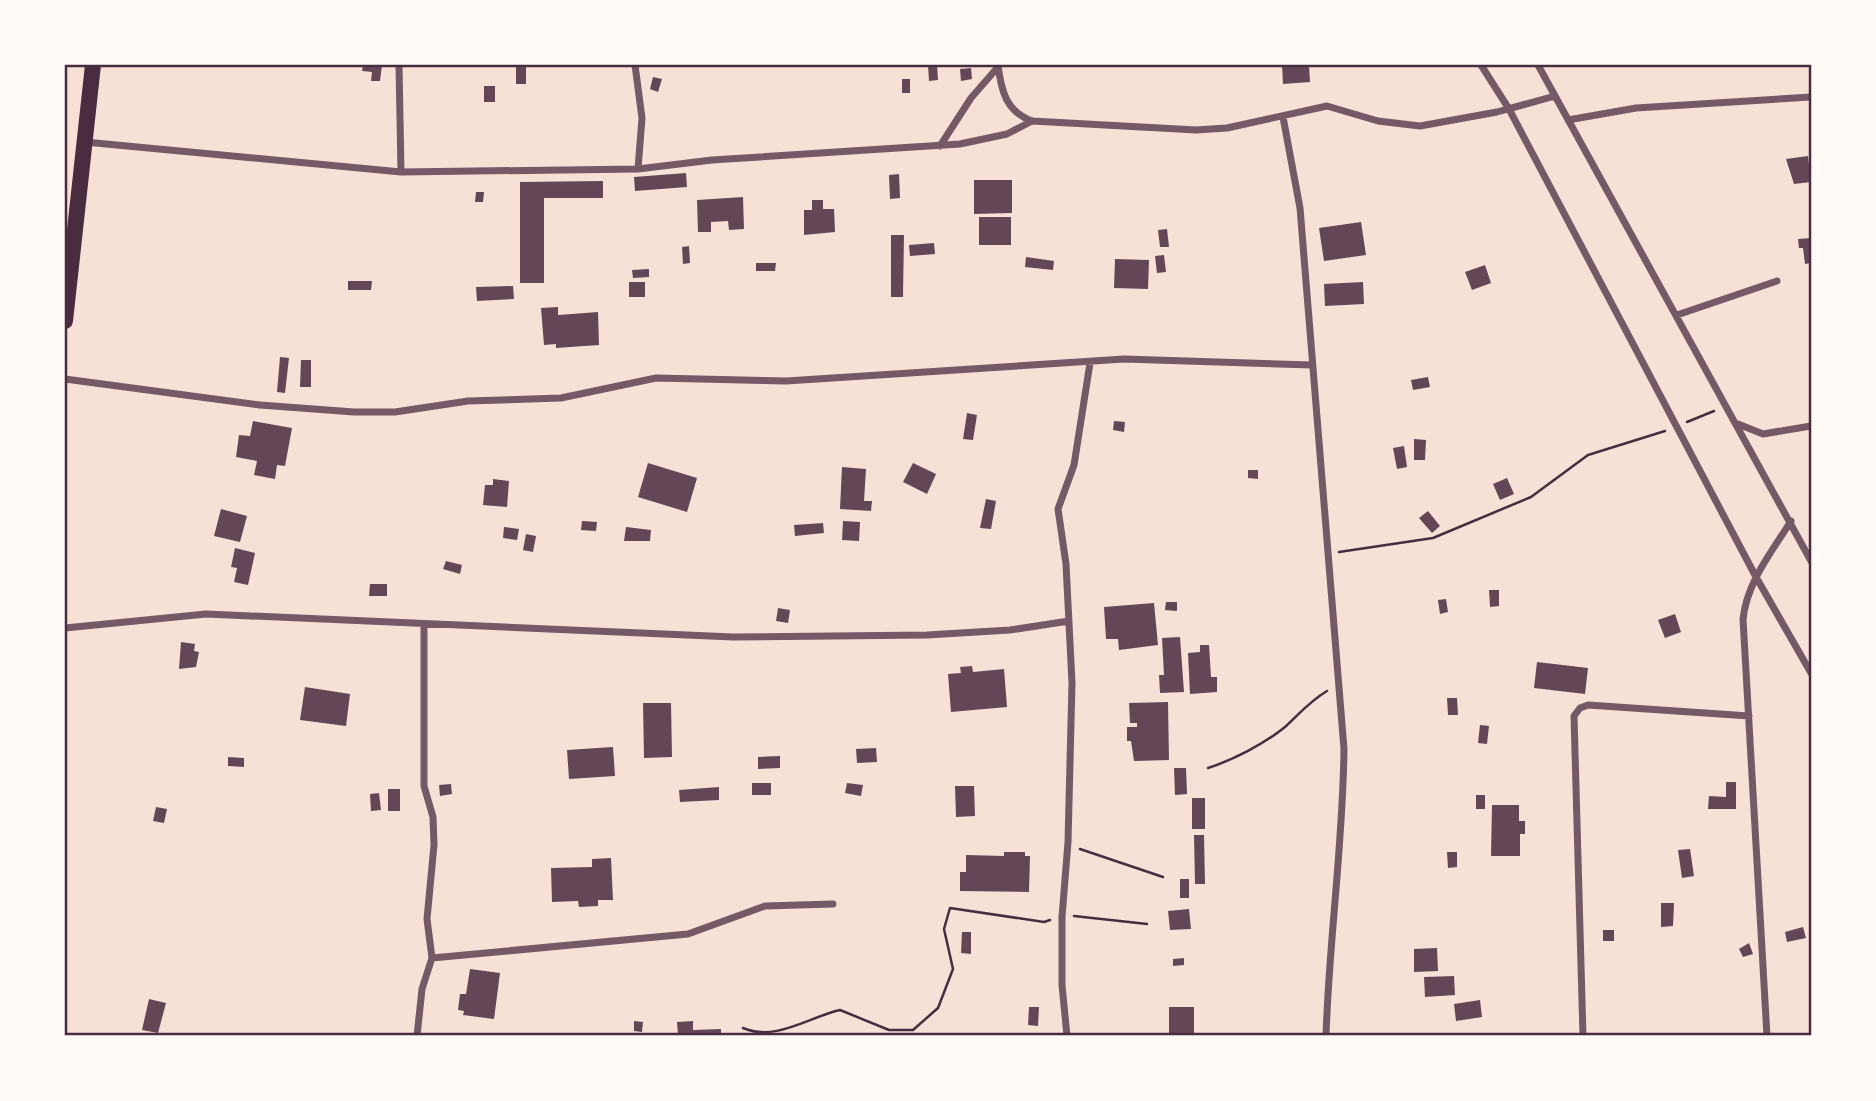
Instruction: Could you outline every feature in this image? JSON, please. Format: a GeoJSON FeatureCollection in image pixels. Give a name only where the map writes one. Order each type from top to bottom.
{"type":"FeatureCollection","features":[{"type":"Feature","properties":{"kind":"highway"},"geometry":{"type":"LineString","coordinates":[[65,321],[93,65]]}},
{"type":"Feature","properties":{"kind":"street"},"geometry":{"type":"LineString","coordinates":[[399,65],[401,172]]}},
{"type":"Feature","properties":{"kind":"street"},"geometry":{"type":"LineString","coordinates":[[635,65],[642,118],[638,169]]}},
{"type":"Feature","properties":{"kind":"street"},"geometry":{"type":"LineString","coordinates":[[1481,65],[1509,109],[1756,577],[1811,673]]}},
{"type":"Feature","properties":{"kind":"street"},"geometry":{"type":"LineString","coordinates":[[1538,65],[1811,561]]}},
{"type":"Feature","properties":{"kind":"street"},"geometry":{"type":"LineString","coordinates":[[940,146],[959,115],[998,66]]}},
{"type":"Feature","properties":{"kind":"street"},"geometry":{"type":"LineString","coordinates":[[998,66],[1010,107],[1020,117],[1032,121],[1196,130],[1227,128],[1283,117],[1303,109],[1327,106],[1378,121],[1420,126],[1509,109],[1555,96]]}},
{"type":"Feature","properties":{"kind":"street"},"geometry":{"type":"LineString","coordinates":[[1568,120],[1636,108],[1811,97]]}},
{"type":"Feature","properties":{"kind":"street"},"geometry":{"type":"LineString","coordinates":[[1283,117],[1300,208],[1340,687],[1343,801],[1326,1036]]}},
{"type":"Feature","properties":{"kind":"street"},"geometry":{"type":"LineString","coordinates":[[85,142],[401,172],[638,169],[712,160],[985,141],[1007,134],[1032,121]]}},
{"type":"Feature","properties":{"kind":"street"},"geometry":{"type":"LineString","coordinates":[[1677,315],[1777,281]]}},
{"type":"Feature","properties":{"kind":"street"},"geometry":{"type":"LineString","coordinates":[[65,379],[260,405],[354,412],[395,412],[468,401],[561,398],[656,378],[786,381],[997,365],[1090,363],[1124,359],[1312,365]]}},
{"type":"Feature","properties":{"kind":"street"},"geometry":{"type":"LineString","coordinates":[[1067,1036],[1062,985],[1062,918],[1068,842],[1072,683],[1058,509],[1074,466],[1090,363]]}},
{"type":"Feature","properties":{"kind":"street"},"geometry":{"type":"LineString","coordinates":[[1737,423],[1763,434],[1811,426]]}},
{"type":"Feature","properties":{"kind":"street"},"geometry":{"type":"LineString","coordinates":[[1767,1036],[1743,620],[1745,598],[1791,521]]}},
{"type":"Feature","properties":{"kind":"street"},"geometry":{"type":"LineString","coordinates":[[65,628],[206,614],[733,637],[927,635],[1010,630],[1069,621]]}},
{"type":"Feature","properties":{"kind":"street"},"geometry":{"type":"LineString","coordinates":[[417,1036],[422,989],[432,958],[428,919],[433,817],[424,786],[424,625]]}},
{"type":"Feature","properties":{"kind":"street"},"geometry":{"type":"LineString","coordinates":[[1583,1036],[1574,716],[1580,708],[1588,705],[1749,716]]}},
{"type":"Feature","properties":{"kind":"street"},"geometry":{"type":"LineString","coordinates":[[432,958],[688,934],[765,906],[833,904]]}},
{"type":"Feature","properties":{"kind":"path"},"geometry":{"type":"LineString","coordinates":[[1329,553],[1360,551],[1393,542],[1433,538],[1531,497],[1588,455],[1727,406]]}},
{"type":"Feature","properties":{"kind":"path"},"geometry":{"type":"LineString","coordinates":[[1208,768],[1232,762],[1245,750],[1283,729],[1316,698],[1340,687]]}},
{"type":"Feature","properties":{"kind":"path"},"geometry":{"type":"LineString","coordinates":[[1068,842],[1104,859],[1163,877]]}},
{"type":"Feature","properties":{"kind":"path"},"geometry":{"type":"LineString","coordinates":[[743,1028],[753,1032],[786,1028],[840,1010],[889,1030],[914,1030],[932,1016],[951,974],[953,961],[944,929],[950,908],[968,912],[1003,913],[1044,922],[1087,915],[1147,924]]}},
{"type":"Feature","properties":{"kind":"path"},"geometry":{"type":"LineString","coordinates":[[904,1036],[905,1031]]}},
{"type":"Feature","properties":{"kind":"building"},"geometry":{"type":"Polygon","coordinates":[[[363,65],[382,65],[380,81],[371,81],[372,72],[362,71],[363,65]]]}},
{"type":"Feature","properties":{"kind":"building"},"geometry":{"type":"Polygon","coordinates":[[[516,65],[526,65],[526,84],[516,84],[516,65]]]}},
{"type":"Feature","properties":{"kind":"building"},"geometry":{"type":"Polygon","coordinates":[[[928,65],[937,65],[938,80],[929,81],[928,65]]]}},
{"type":"Feature","properties":{"kind":"building"},"geometry":{"type":"Polygon","coordinates":[[[1282,65],[1309,65],[1310,82],[1283,84],[1282,65]]]}},
{"type":"Feature","properties":{"kind":"building"},"geometry":{"type":"Polygon","coordinates":[[[971,68],[972,79],[961,81],[960,69],[971,68]]]}},
{"type":"Feature","properties":{"kind":"building"},"geometry":{"type":"Polygon","coordinates":[[[653,77],[662,79],[658,92],[650,89],[653,77]]]}},
{"type":"Feature","properties":{"kind":"building"},"geometry":{"type":"Polygon","coordinates":[[[902,79],[910,79],[910,93],[902,93],[902,79]]]}},
{"type":"Feature","properties":{"kind":"building"},"geometry":{"type":"Polygon","coordinates":[[[484,86],[495,86],[495,102],[484,102],[484,86]]]}},
{"type":"Feature","properties":{"kind":"building"},"geometry":{"type":"Polygon","coordinates":[[[1808,156],[1811,182],[1794,184],[1786,159],[1808,156]]]}},
{"type":"Feature","properties":{"kind":"building"},"geometry":{"type":"Polygon","coordinates":[[[686,173],[687,187],[635,191],[634,177],[686,173]]]}},
{"type":"Feature","properties":{"kind":"building"},"geometry":{"type":"Polygon","coordinates":[[[899,174],[900,198],[890,199],[889,175],[899,174]]]}},
{"type":"Feature","properties":{"kind":"building"},"geometry":{"type":"Polygon","coordinates":[[[974,180],[1012,180],[1012,213],[974,214],[974,180]]]}},
{"type":"Feature","properties":{"kind":"building"},"geometry":{"type":"Polygon","coordinates":[[[603,181],[603,198],[544,198],[544,283],[520,283],[520,182],[603,181]]]}},
{"type":"Feature","properties":{"kind":"building"},"geometry":{"type":"Polygon","coordinates":[[[476,192],[484,192],[483,202],[475,202],[476,192]]]}},
{"type":"Feature","properties":{"kind":"building"},"geometry":{"type":"Polygon","coordinates":[[[743,197],[744,229],[729,230],[728,221],[711,222],[711,232],[698,232],[697,200],[743,197]]]}},
{"type":"Feature","properties":{"kind":"building"},"geometry":{"type":"Polygon","coordinates":[[[812,200],[823,200],[823,209],[834,209],[835,232],[804,235],[804,210],[812,210],[812,200]]]}},
{"type":"Feature","properties":{"kind":"building"},"geometry":{"type":"Polygon","coordinates":[[[979,217],[1011,217],[1011,245],[979,245],[979,217]]]}},
{"type":"Feature","properties":{"kind":"building"},"geometry":{"type":"Polygon","coordinates":[[[1361,222],[1366,255],[1324,261],[1319,228],[1361,222]]]}},
{"type":"Feature","properties":{"kind":"building"},"geometry":{"type":"Polygon","coordinates":[[[1167,229],[1169,247],[1160,247],[1158,230],[1167,229]]]}},
{"type":"Feature","properties":{"kind":"building"},"geometry":{"type":"Polygon","coordinates":[[[891,235],[904,235],[903,297],[891,297],[891,235]]]}},
{"type":"Feature","properties":{"kind":"building"},"geometry":{"type":"Polygon","coordinates":[[[1811,238],[1811,263],[1805,264],[1803,248],[1799,248],[1798,239],[1811,238]]]}},
{"type":"Feature","properties":{"kind":"building"},"geometry":{"type":"Polygon","coordinates":[[[934,243],[935,254],[910,256],[909,245],[934,243]]]}},
{"type":"Feature","properties":{"kind":"building"},"geometry":{"type":"Polygon","coordinates":[[[689,246],[690,263],[683,264],[682,247],[689,246]]]}},
{"type":"Feature","properties":{"kind":"building"},"geometry":{"type":"Polygon","coordinates":[[[1164,255],[1166,272],[1157,273],[1155,256],[1164,255]]]}},
{"type":"Feature","properties":{"kind":"building"},"geometry":{"type":"Polygon","coordinates":[[[1026,257],[1054,261],[1053,270],[1025,267],[1026,257]]]}},
{"type":"Feature","properties":{"kind":"building"},"geometry":{"type":"Polygon","coordinates":[[[1115,259],[1149,260],[1148,289],[1114,288],[1115,259]]]}},
{"type":"Feature","properties":{"kind":"building"},"geometry":{"type":"Polygon","coordinates":[[[756,263],[776,263],[775,271],[756,271],[756,263]]]}},
{"type":"Feature","properties":{"kind":"building"},"geometry":{"type":"Polygon","coordinates":[[[1485,265],[1491,283],[1472,290],[1465,272],[1485,265]]]}},
{"type":"Feature","properties":{"kind":"building"},"geometry":{"type":"Polygon","coordinates":[[[649,269],[649,277],[633,278],[632,270],[649,269]]]}},
{"type":"Feature","properties":{"kind":"building"},"geometry":{"type":"Polygon","coordinates":[[[348,281],[372,281],[371,290],[348,290],[348,281]]]}},
{"type":"Feature","properties":{"kind":"building"},"geometry":{"type":"Polygon","coordinates":[[[629,282],[645,282],[645,297],[629,297],[629,282]]]}},
{"type":"Feature","properties":{"kind":"building"},"geometry":{"type":"Polygon","coordinates":[[[1363,282],[1364,304],[1325,306],[1324,284],[1363,282]]]}},
{"type":"Feature","properties":{"kind":"building"},"geometry":{"type":"Polygon","coordinates":[[[513,286],[514,299],[477,301],[476,287],[513,286]]]}},
{"type":"Feature","properties":{"kind":"building"},"geometry":{"type":"Polygon","coordinates":[[[558,307],[558,315],[598,312],[599,345],[556,348],[556,344],[544,345],[541,308],[558,307]]]}},
{"type":"Feature","properties":{"kind":"building"},"geometry":{"type":"Polygon","coordinates":[[[280,357],[289,358],[285,393],[277,392],[280,357]]]}},
{"type":"Feature","properties":{"kind":"building"},"geometry":{"type":"Polygon","coordinates":[[[301,360],[311,360],[311,387],[300,387],[301,360]]]}},
{"type":"Feature","properties":{"kind":"building"},"geometry":{"type":"Polygon","coordinates":[[[1428,377],[1430,387],[1413,390],[1411,380],[1428,377]]]}},
{"type":"Feature","properties":{"kind":"building"},"geometry":{"type":"Polygon","coordinates":[[[967,413],[977,415],[973,440],[963,439],[967,413]]]}},
{"type":"Feature","properties":{"kind":"building"},"geometry":{"type":"Polygon","coordinates":[[[253,421],[292,428],[285,466],[277,465],[275,479],[254,475],[257,461],[236,457],[239,435],[250,436],[253,421]]]}},
{"type":"Feature","properties":{"kind":"building"},"geometry":{"type":"Polygon","coordinates":[[[1114,421],[1125,422],[1124,432],[1113,430],[1114,421]]]}},
{"type":"Feature","properties":{"kind":"building"},"geometry":{"type":"Polygon","coordinates":[[[1414,439],[1426,440],[1425,460],[1414,460],[1414,439]]]}},
{"type":"Feature","properties":{"kind":"building"},"geometry":{"type":"Polygon","coordinates":[[[1404,446],[1407,467],[1397,469],[1393,448],[1404,446]]]}},
{"type":"Feature","properties":{"kind":"building"},"geometry":{"type":"Polygon","coordinates":[[[648,463],[697,478],[687,512],[638,497],[648,463]]]}},
{"type":"Feature","properties":{"kind":"building"},"geometry":{"type":"Polygon","coordinates":[[[913,463],[936,474],[927,494],[903,482],[913,463]]]}},
{"type":"Feature","properties":{"kind":"building"},"geometry":{"type":"Polygon","coordinates":[[[842,467],[866,469],[864,501],[872,501],[871,511],[840,509],[842,467]]]}},
{"type":"Feature","properties":{"kind":"building"},"geometry":{"type":"Polygon","coordinates":[[[1248,470],[1258,470],[1258,479],[1248,478],[1248,470]]]}},
{"type":"Feature","properties":{"kind":"building"},"geometry":{"type":"Polygon","coordinates":[[[1507,478],[1514,494],[1500,500],[1493,484],[1507,478]]]}},
{"type":"Feature","properties":{"kind":"building"},"geometry":{"type":"Polygon","coordinates":[[[493,479],[509,481],[507,507],[483,505],[485,485],[493,485],[493,479]]]}},
{"type":"Feature","properties":{"kind":"building"},"geometry":{"type":"Polygon","coordinates":[[[986,499],[996,501],[991,529],[980,528],[986,499]]]}},
{"type":"Feature","properties":{"kind":"building"},"geometry":{"type":"Polygon","coordinates":[[[221,509],[247,516],[240,542],[214,536],[221,509]]]}},
{"type":"Feature","properties":{"kind":"building"},"geometry":{"type":"Polygon","coordinates":[[[1428,511],[1440,526],[1432,533],[1419,518],[1428,511]]]}},
{"type":"Feature","properties":{"kind":"building"},"geometry":{"type":"Polygon","coordinates":[[[582,521],[597,522],[596,531],[581,530],[582,521]]]}},
{"type":"Feature","properties":{"kind":"building"},"geometry":{"type":"Polygon","coordinates":[[[843,521],[860,522],[859,541],[842,540],[843,521]]]}},
{"type":"Feature","properties":{"kind":"building"},"geometry":{"type":"Polygon","coordinates":[[[823,523],[824,533],[795,536],[794,525],[823,523]]]}},
{"type":"Feature","properties":{"kind":"building"},"geometry":{"type":"Polygon","coordinates":[[[504,527],[519,529],[517,540],[503,538],[504,527]]]}},
{"type":"Feature","properties":{"kind":"building"},"geometry":{"type":"Polygon","coordinates":[[[626,527],[651,530],[650,541],[624,541],[626,527]]]}},
{"type":"Feature","properties":{"kind":"building"},"geometry":{"type":"Polygon","coordinates":[[[526,534],[536,536],[533,552],[523,550],[526,534]]]}},
{"type":"Feature","properties":{"kind":"building"},"geometry":{"type":"Polygon","coordinates":[[[235,548],[255,553],[248,585],[234,582],[237,568],[231,567],[235,548]]]}},
{"type":"Feature","properties":{"kind":"building"},"geometry":{"type":"Polygon","coordinates":[[[446,561],[462,565],[460,574],[443,569],[446,561]]]}},
{"type":"Feature","properties":{"kind":"building"},"geometry":{"type":"Polygon","coordinates":[[[370,584],[387,584],[387,596],[369,596],[370,584]]]}},
{"type":"Feature","properties":{"kind":"building"},"geometry":{"type":"Polygon","coordinates":[[[1489,590],[1499,590],[1499,606],[1490,607],[1489,590]]]}},
{"type":"Feature","properties":{"kind":"building"},"geometry":{"type":"Polygon","coordinates":[[[1446,599],[1448,612],[1440,614],[1438,600],[1446,599]]]}},
{"type":"Feature","properties":{"kind":"building"},"geometry":{"type":"Polygon","coordinates":[[[1166,602],[1177,602],[1177,611],[1165,610],[1166,602]]]}},
{"type":"Feature","properties":{"kind":"building"},"geometry":{"type":"Polygon","coordinates":[[[1154,603],[1158,645],[1119,650],[1118,639],[1106,639],[1104,607],[1154,603]]]}},
{"type":"Feature","properties":{"kind":"building"},"geometry":{"type":"Polygon","coordinates":[[[778,608],[790,610],[788,623],[776,621],[778,608]]]}},
{"type":"Feature","properties":{"kind":"building"},"geometry":{"type":"Polygon","coordinates":[[[1675,614],[1681,632],[1665,638],[1658,620],[1675,614]]]}},
{"type":"Feature","properties":{"kind":"building"},"geometry":{"type":"Polygon","coordinates":[[[1180,637],[1184,692],[1160,693],[1159,675],[1164,675],[1162,638],[1180,637]]]}},
{"type":"Feature","properties":{"kind":"building"},"geometry":{"type":"Polygon","coordinates":[[[181,642],[195,644],[194,651],[199,652],[196,667],[179,669],[181,642]]]}},
{"type":"Feature","properties":{"kind":"building"},"geometry":{"type":"Polygon","coordinates":[[[1200,645],[1209,645],[1211,677],[1217,677],[1217,692],[1190,694],[1188,653],[1200,652],[1200,645]]]}},
{"type":"Feature","properties":{"kind":"building"},"geometry":{"type":"Polygon","coordinates":[[[1537,662],[1588,668],[1585,694],[1534,688],[1537,662]]]}},
{"type":"Feature","properties":{"kind":"building"},"geometry":{"type":"Polygon","coordinates":[[[972,666],[973,672],[1004,669],[1007,707],[951,712],[948,674],[961,673],[960,667],[972,666]]]}},
{"type":"Feature","properties":{"kind":"building"},"geometry":{"type":"Polygon","coordinates":[[[305,687],[350,694],[346,726],[300,720],[305,687]]]}},
{"type":"Feature","properties":{"kind":"building"},"geometry":{"type":"Polygon","coordinates":[[[1447,698],[1457,698],[1458,715],[1448,715],[1447,698]]]}},
{"type":"Feature","properties":{"kind":"building"},"geometry":{"type":"Polygon","coordinates":[[[1168,702],[1169,760],[1134,761],[1131,741],[1127,741],[1127,727],[1137,727],[1137,723],[1130,723],[1129,703],[1168,702]]]}},
{"type":"Feature","properties":{"kind":"building"},"geometry":{"type":"Polygon","coordinates":[[[643,703],[671,703],[672,757],[644,758],[643,703]]]}},
{"type":"Feature","properties":{"kind":"building"},"geometry":{"type":"Polygon","coordinates":[[[1480,725],[1489,726],[1487,744],[1478,743],[1480,725]]]}},
{"type":"Feature","properties":{"kind":"building"},"geometry":{"type":"Polygon","coordinates":[[[613,747],[615,776],[569,779],[567,750],[613,747]]]}},
{"type":"Feature","properties":{"kind":"building"},"geometry":{"type":"Polygon","coordinates":[[[876,748],[877,762],[857,763],[856,749],[876,748]]]}},
{"type":"Feature","properties":{"kind":"building"},"geometry":{"type":"Polygon","coordinates":[[[780,756],[780,768],[758,769],[758,757],[780,756]]]}},
{"type":"Feature","properties":{"kind":"building"},"geometry":{"type":"Polygon","coordinates":[[[228,757],[244,758],[244,767],[228,766],[228,757]]]}},
{"type":"Feature","properties":{"kind":"building"},"geometry":{"type":"Polygon","coordinates":[[[1174,768],[1186,768],[1187,794],[1175,795],[1174,768]]]}},
{"type":"Feature","properties":{"kind":"building"},"geometry":{"type":"Polygon","coordinates":[[[1726,782],[1736,782],[1736,809],[1708,809],[1709,796],[1726,797],[1726,782]]]}},
{"type":"Feature","properties":{"kind":"building"},"geometry":{"type":"Polygon","coordinates":[[[752,783],[771,783],[771,795],[752,795],[752,783]]]}},
{"type":"Feature","properties":{"kind":"building"},"geometry":{"type":"Polygon","coordinates":[[[847,783],[863,785],[861,796],[845,793],[847,783]]]}},
{"type":"Feature","properties":{"kind":"building"},"geometry":{"type":"Polygon","coordinates":[[[451,784],[452,794],[440,796],[439,785],[451,784]]]}},
{"type":"Feature","properties":{"kind":"building"},"geometry":{"type":"Polygon","coordinates":[[[955,786],[974,786],[975,816],[956,817],[955,786]]]}},
{"type":"Feature","properties":{"kind":"building"},"geometry":{"type":"Polygon","coordinates":[[[719,787],[719,800],[680,802],[679,790],[719,787]]]}},
{"type":"Feature","properties":{"kind":"building"},"geometry":{"type":"Polygon","coordinates":[[[388,789],[400,789],[400,811],[388,811],[388,789]]]}},
{"type":"Feature","properties":{"kind":"building"},"geometry":{"type":"Polygon","coordinates":[[[379,793],[381,810],[371,811],[370,794],[379,793]]]}},
{"type":"Feature","properties":{"kind":"building"},"geometry":{"type":"Polygon","coordinates":[[[1476,795],[1485,795],[1485,809],[1476,809],[1476,795]]]}},
{"type":"Feature","properties":{"kind":"building"},"geometry":{"type":"Polygon","coordinates":[[[1192,798],[1205,798],[1205,829],[1192,829],[1192,798]]]}},
{"type":"Feature","properties":{"kind":"building"},"geometry":{"type":"Polygon","coordinates":[[[1492,805],[1519,805],[1519,821],[1525,821],[1525,834],[1520,834],[1520,856],[1491,856],[1492,805]]]}},
{"type":"Feature","properties":{"kind":"building"},"geometry":{"type":"Polygon","coordinates":[[[156,807],[167,809],[164,823],[153,821],[156,807]]]}},
{"type":"Feature","properties":{"kind":"building"},"geometry":{"type":"Polygon","coordinates":[[[1194,835],[1204,835],[1205,884],[1195,884],[1194,835]]]}},
{"type":"Feature","properties":{"kind":"building"},"geometry":{"type":"Polygon","coordinates":[[[1690,849],[1694,876],[1682,878],[1678,850],[1690,849]]]}},
{"type":"Feature","properties":{"kind":"building"},"geometry":{"type":"Polygon","coordinates":[[[1004,852],[1025,852],[1025,856],[1030,856],[1029,892],[960,891],[960,872],[966,872],[966,855],[1004,856],[1004,852]]]}},
{"type":"Feature","properties":{"kind":"building"},"geometry":{"type":"Polygon","coordinates":[[[1447,852],[1457,852],[1457,867],[1448,868],[1447,852]]]}},
{"type":"Feature","properties":{"kind":"building"},"geometry":{"type":"Polygon","coordinates":[[[611,858],[613,900],[598,900],[598,906],[579,907],[578,901],[552,902],[551,868],[592,867],[592,859],[611,858]]]}},
{"type":"Feature","properties":{"kind":"building"},"geometry":{"type":"Polygon","coordinates":[[[1180,879],[1189,879],[1189,898],[1180,898],[1180,879]]]}},
{"type":"Feature","properties":{"kind":"building"},"geometry":{"type":"Polygon","coordinates":[[[1661,903],[1674,903],[1673,926],[1661,927],[1661,903]]]}},
{"type":"Feature","properties":{"kind":"building"},"geometry":{"type":"Polygon","coordinates":[[[1189,909],[1191,929],[1170,930],[1168,911],[1189,909]]]}},
{"type":"Feature","properties":{"kind":"building"},"geometry":{"type":"Polygon","coordinates":[[[1803,927],[1806,938],[1787,942],[1785,932],[1803,927]]]}},
{"type":"Feature","properties":{"kind":"building"},"geometry":{"type":"Polygon","coordinates":[[[1603,930],[1614,930],[1614,941],[1603,941],[1603,930]]]}},
{"type":"Feature","properties":{"kind":"building"},"geometry":{"type":"Polygon","coordinates":[[[962,932],[971,932],[971,954],[961,953],[962,932]]]}},
{"type":"Feature","properties":{"kind":"building"},"geometry":{"type":"Polygon","coordinates":[[[1749,943],[1753,954],[1743,957],[1739,949],[1749,943]]]}},
{"type":"Feature","properties":{"kind":"building"},"geometry":{"type":"Polygon","coordinates":[[[1437,948],[1438,971],[1414,972],[1414,949],[1437,948]]]}},
{"type":"Feature","properties":{"kind":"building"},"geometry":{"type":"Polygon","coordinates":[[[1184,958],[1184,965],[1173,966],[1173,959],[1184,958]]]}},
{"type":"Feature","properties":{"kind":"building"},"geometry":{"type":"Polygon","coordinates":[[[470,969],[500,973],[494,1019],[463,1015],[464,1011],[458,1010],[460,994],[466,994],[470,969]]]}},
{"type":"Feature","properties":{"kind":"building"},"geometry":{"type":"Polygon","coordinates":[[[1454,976],[1455,995],[1425,997],[1424,977],[1454,976]]]}},
{"type":"Feature","properties":{"kind":"building"},"geometry":{"type":"Polygon","coordinates":[[[149,999],[166,1003],[158,1033],[142,1030],[149,999]]]}},
{"type":"Feature","properties":{"kind":"building"},"geometry":{"type":"Polygon","coordinates":[[[1480,1000],[1482,1017],[1456,1021],[1454,1004],[1480,1000]]]}},
{"type":"Feature","properties":{"kind":"building"},"geometry":{"type":"Polygon","coordinates":[[[1029,1007],[1039,1007],[1038,1026],[1028,1025],[1029,1007]]]}},
{"type":"Feature","properties":{"kind":"building"},"geometry":{"type":"Polygon","coordinates":[[[1169,1007],[1194,1007],[1194,1036],[1164,1036],[1169,1033],[1169,1007]]]}},
{"type":"Feature","properties":{"kind":"building"},"geometry":{"type":"Polygon","coordinates":[[[634,1021],[643,1022],[642,1032],[634,1031],[634,1021]]]}},
{"type":"Feature","properties":{"kind":"building"},"geometry":{"type":"Polygon","coordinates":[[[693,1021],[693,1030],[721,1029],[721,1036],[678,1036],[677,1022],[693,1021]]]}}]}
